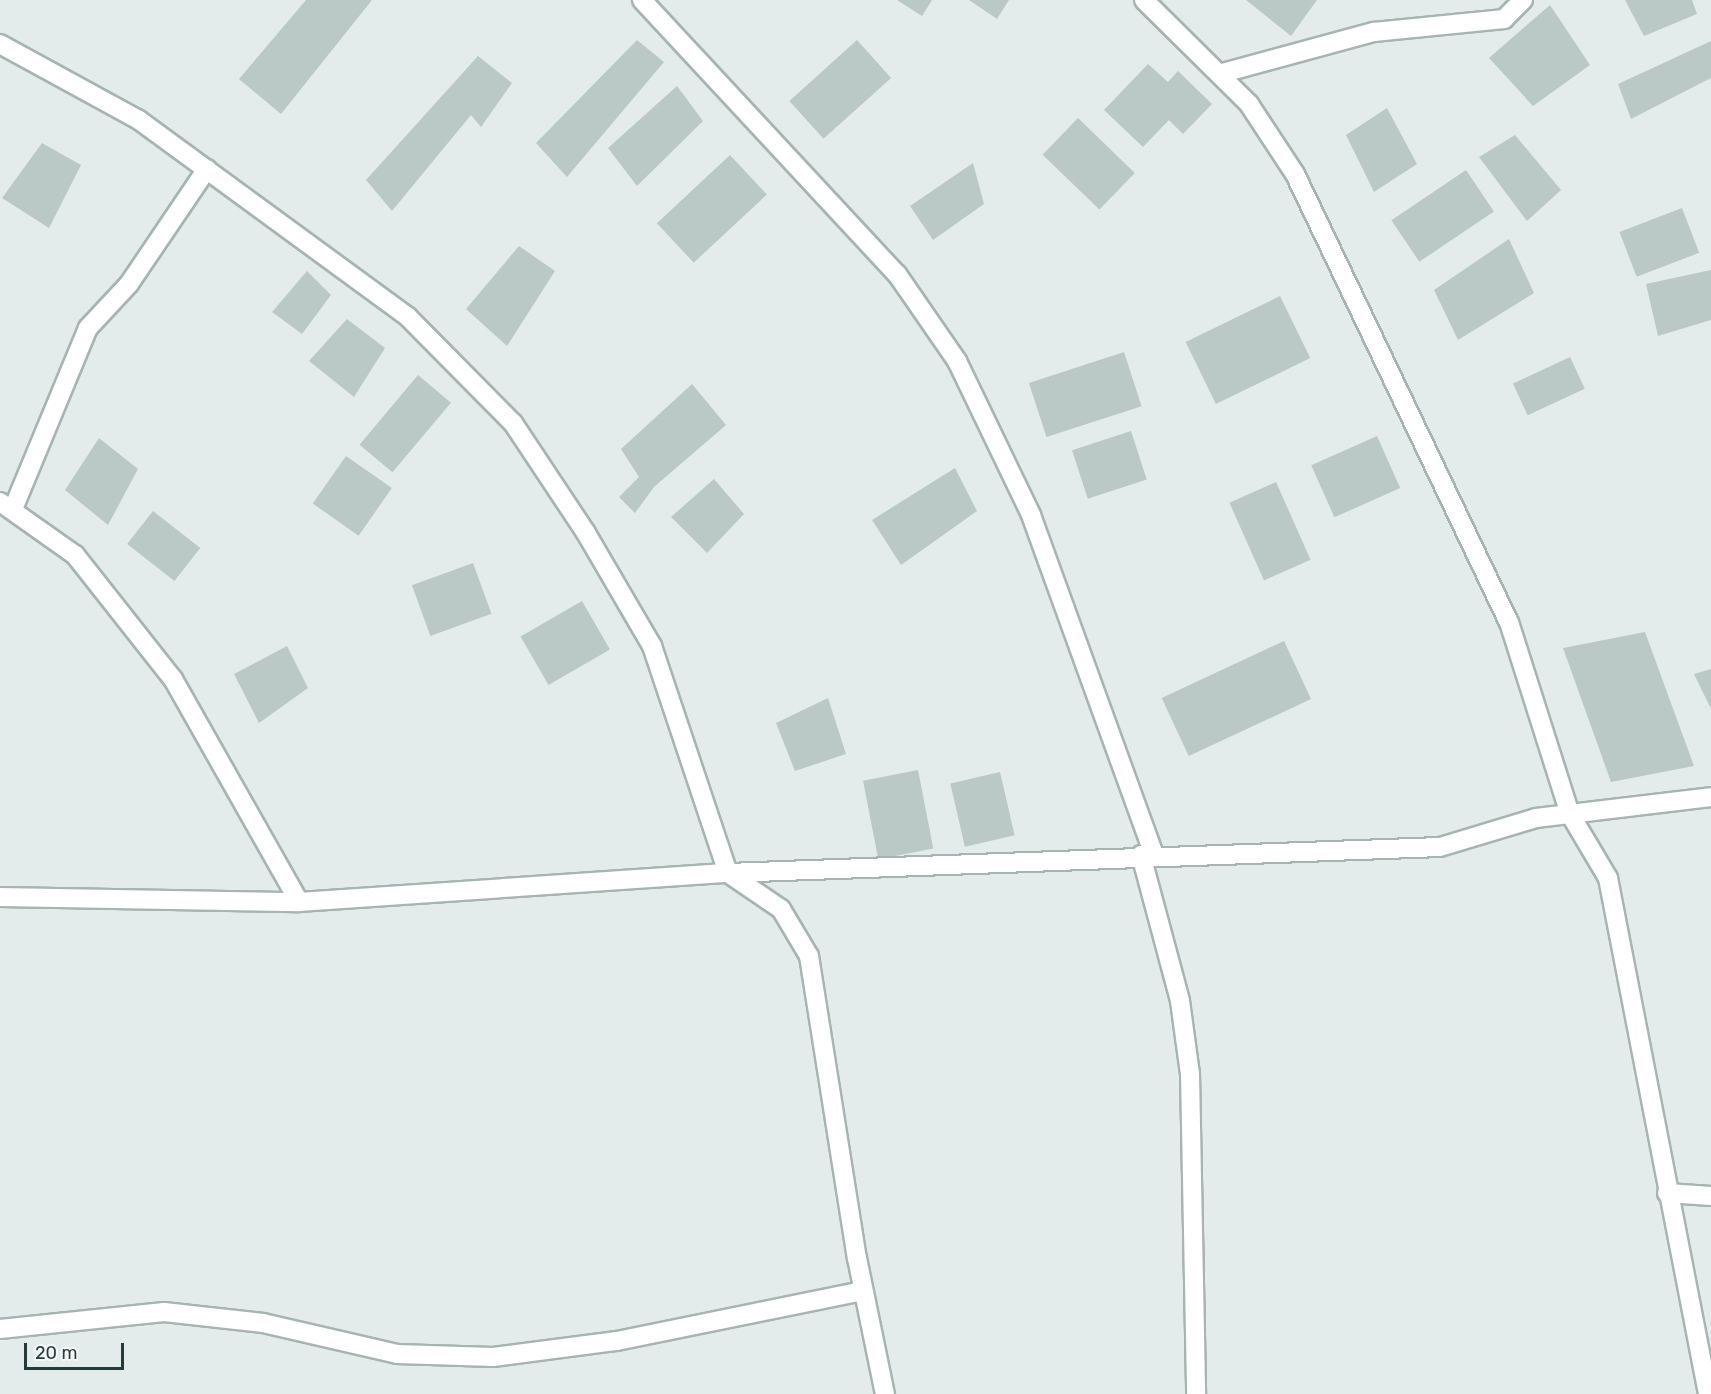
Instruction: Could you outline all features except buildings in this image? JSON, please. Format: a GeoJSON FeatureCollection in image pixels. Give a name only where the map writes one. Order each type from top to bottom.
{"type":"FeatureCollection","features":[{"type":"Feature","properties":{"kind":"street"},"geometry":{"type":"LineString","coordinates":[[642,0],[897,274],[957,361],[1031,515],[1147,855],[1180,1001],[1190,1074],[1196,1394]]}},
{"type":"Feature","properties":{"kind":"street"},"geometry":{"type":"LineString","coordinates":[[1144,0],[1249,104],[1294,174],[1509,622],[1570,814],[1608,878],[1667,1193],[1708,1394]]}},
{"type":"Feature","properties":{"kind":"street"},"geometry":{"type":"LineString","coordinates":[[1219,74],[1374,32],[1504,19],[1523,0]]}},
{"type":"Feature","properties":{"kind":"street"},"geometry":{"type":"LineString","coordinates":[[0,44],[139,120],[408,317],[513,423],[586,532],[652,646],[728,873],[781,909],[809,956],[863,1291],[885,1394]]}},
{"type":"Feature","properties":{"kind":"street"},"geometry":{"type":"LineString","coordinates":[[207,170],[129,284],[88,328],[6,506],[75,555],[173,679],[299,902]]}},
{"type":"Feature","properties":{"kind":"street"},"geometry":{"type":"LineString","coordinates":[[0,897],[299,902],[728,873],[1147,855],[1440,846],[1536,818],[1711,797]]}},
{"type":"Feature","properties":{"kind":"street"},"geometry":{"type":"LineString","coordinates":[[1667,1193],[1711,1196]]}},
{"type":"Feature","properties":{"kind":"street"},"geometry":{"type":"LineString","coordinates":[[0,1329],[164,1312],[263,1323],[397,1354],[493,1357],[617,1341],[863,1291]]}}]}
